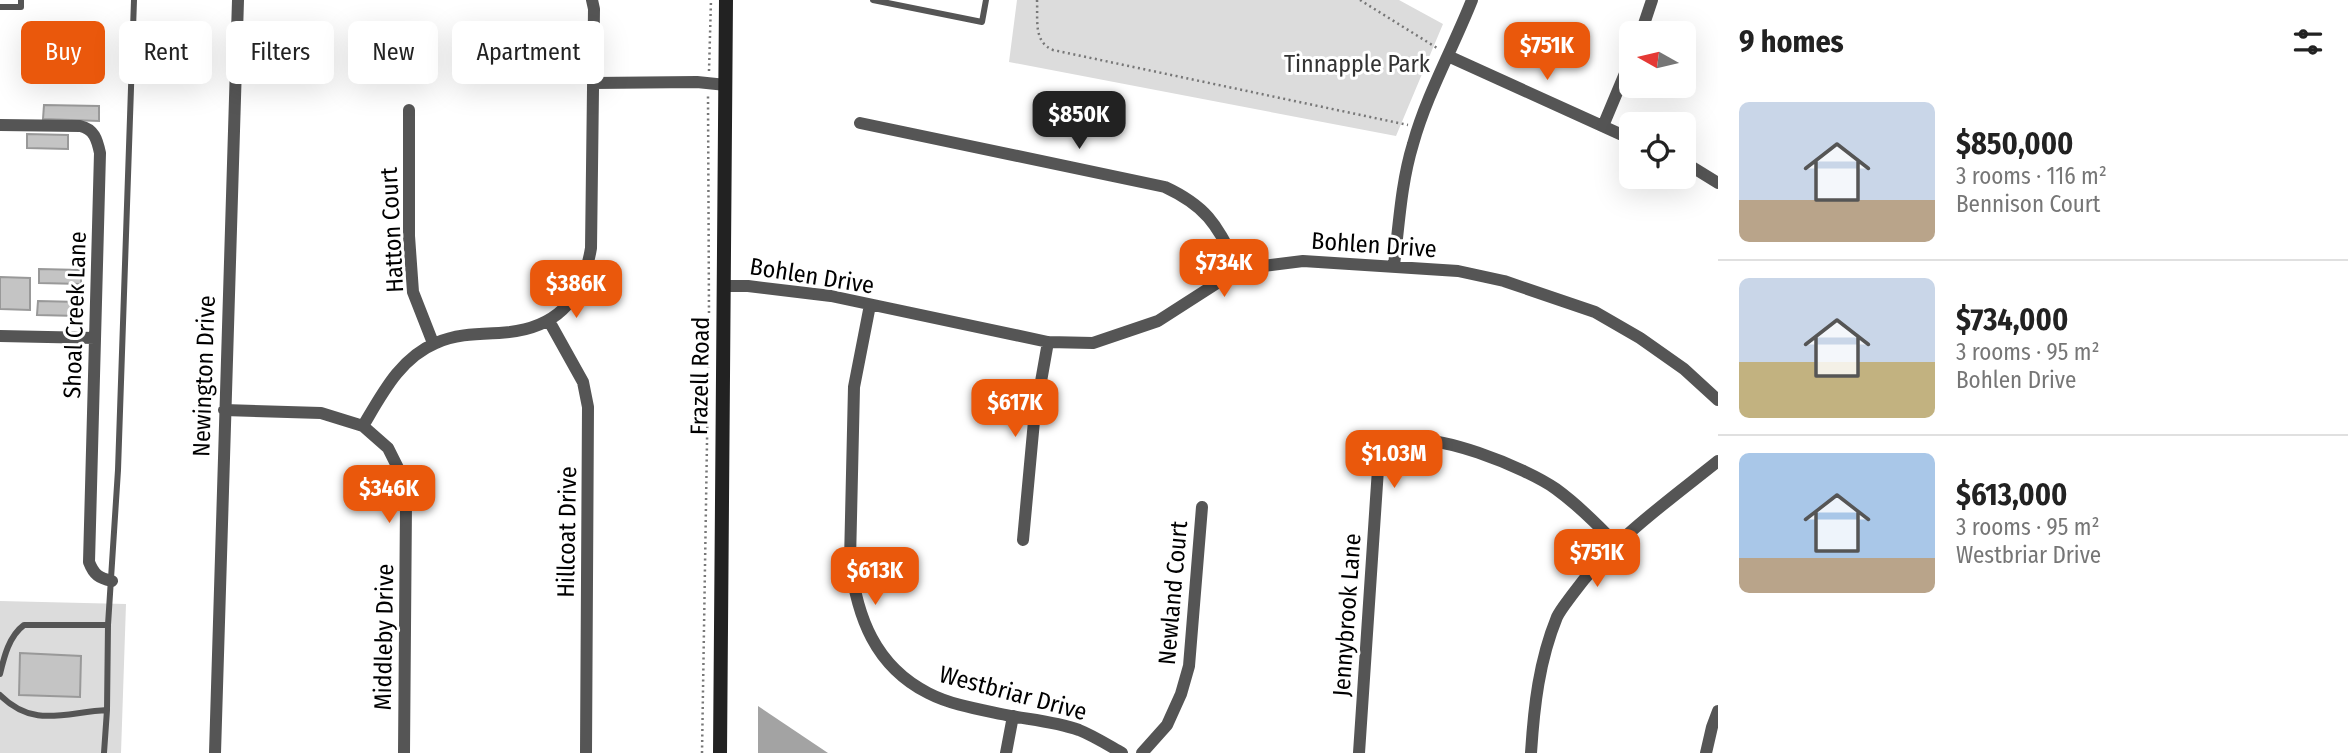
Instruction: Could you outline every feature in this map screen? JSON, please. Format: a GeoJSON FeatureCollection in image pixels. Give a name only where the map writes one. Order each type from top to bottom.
{"type":"FeatureCollection","features":[{"type":"Feature","properties":{"kind":"street","name":"Newington Drive"},"geometry":{"type":"LineString","coordinates":[[215,753],[238,0]]}},
{"type":"Feature","properties":{"kind":"street"},"geometry":{"type":"LineString","coordinates":[[592,0],[592,21]]}},
{"type":"Feature","properties":{"kind":"street","name":"Frazell Road"},"geometry":{"type":"LineString","coordinates":[[720,753],[726,0]]}},
{"type":"Feature","properties":{"kind":"street"},"geometry":{"type":"LineString","coordinates":[[1394,265],[1404,188],[1418,127],[1472,0]]}},
{"type":"Feature","properties":{"kind":"street"},"geometry":{"type":"LineString","coordinates":[[1646,21],[1652,0]]}},
{"type":"Feature","properties":{"kind":"street"},"geometry":{"type":"LineString","coordinates":[[1448,56],[1619,133]]}},
{"type":"Feature","properties":{"kind":"street"},"geometry":{"type":"LineString","coordinates":[[604,83],[726,85]]}},
{"type":"Feature","properties":{"kind":"street"},"geometry":{"type":"LineString","coordinates":[[363,426],[398,370],[433,343],[454,337],[524,330],[549,321],[566,307],[579,290],[587,271],[590,248],[593,84]]}},
{"type":"Feature","properties":{"kind":"street"},"geometry":{"type":"LineString","coordinates":[[1603,126],[1619,88]]}},
{"type":"Feature","properties":{"kind":"street","name":"Hatton Court"},"geometry":{"type":"LineString","coordinates":[[409,110],[409,244],[413,292],[433,343]]}},
{"type":"Feature","properties":{"kind":"street"},"geometry":{"type":"LineString","coordinates":[[860,123],[1165,187],[1202,209],[1214,223],[1239,269]]}},
{"type":"Feature","properties":{"kind":"street","name":"Shoal Creek Lane"},"geometry":{"type":"LineString","coordinates":[[0,125],[80,126],[89,128],[97,139],[100,153],[89,562],[93,573],[101,579],[112,581]]}},
{"type":"Feature","properties":{"kind":"street"},"geometry":{"type":"LineString","coordinates":[[1696,170],[1718,183]]}},
{"type":"Feature","properties":{"kind":"street","name":"Bohlen Drive"},"geometry":{"type":"LineString","coordinates":[[724,286],[748,286],[831,296],[1048,342],[1093,343],[1158,321],[1239,269],[1303,261],[1458,271],[1504,281],[1595,312],[1640,338],[1684,369],[1718,400]]}},
{"type":"Feature","properties":{"kind":"street","name":"Westbriar Drive"},"geometry":{"type":"LineString","coordinates":[[870,305],[854,387],[850,561],[853,590],[860,617],[872,641],[908,681],[929,694],[951,702],[1077,730],[1122,753]]}},
{"type":"Feature","properties":{"kind":"street","name":"Hillcoat Drive"},"geometry":{"type":"LineString","coordinates":[[549,321],[583,382],[588,407],[586,753]]}},
{"type":"Feature","properties":{"kind":"street"},"geometry":{"type":"LineString","coordinates":[[0,336],[95,338]]}},
{"type":"Feature","properties":{"kind":"street"},"geometry":{"type":"LineString","coordinates":[[1023,540],[1034,421],[1048,342]]}},
{"type":"Feature","properties":{"kind":"street","name":"Middleby Drive"},"geometry":{"type":"LineString","coordinates":[[224,410],[321,413],[363,426],[388,448],[403,478],[406,503],[404,753]]}},
{"type":"Feature","properties":{"kind":"street","name":"Jennybrook Lane"},"geometry":{"type":"LineString","coordinates":[[1359,753],[1378,469],[1385,454],[1398,443],[1415,440],[1460,447],[1514,465],[1553,487],[1582,510],[1616,544]]}},
{"type":"Feature","properties":{"kind":"street"},"geometry":{"type":"LineString","coordinates":[[1531,753],[1542,658],[1559,614],[1589,572],[1616,544],[1718,461]]}},
{"type":"Feature","properties":{"kind":"street","name":"Newland Court"},"geometry":{"type":"LineString","coordinates":[[1142,753],[1167,724],[1181,694],[1189,666],[1202,507]]}},
{"type":"Feature","properties":{"kind":"street"},"geometry":{"type":"LineString","coordinates":[[1706,753],[1718,711]]}},
{"type":"Feature","properties":{"kind":"street"},"geometry":{"type":"LineString","coordinates":[[1006,753],[1013,716]]}},
{"type":"Feature","properties":{"kind":"lane"},"geometry":{"type":"LineString","coordinates":[[0,7],[21,7],[21,0]]}},
{"type":"Feature","properties":{"kind":"lane"},"geometry":{"type":"LineString","coordinates":[[104,753],[108,625],[119,442],[134,0]]}},
{"type":"Feature","properties":{"kind":"lane"},"geometry":{"type":"LineString","coordinates":[[873,0],[982,22],[986,0]]}},
{"type":"Feature","properties":{"kind":"lane"},"geometry":{"type":"LineString","coordinates":[[0,674],[4,656],[17,630],[24,625],[108,625]]}},
{"type":"Feature","properties":{"kind":"lane"},"geometry":{"type":"LineString","coordinates":[[0,695],[11,706],[32,716],[56,717],[107,710]]}},
{"type":"Feature","properties":{"kind":"path"},"geometry":{"type":"LineString","coordinates":[[702,753],[711,0]]}},
{"type":"Feature","properties":{"kind":"path"},"geometry":{"type":"LineString","coordinates":[[1037,0],[1038,37],[1042,44],[1053,51],[1418,127]]}},
{"type":"Feature","properties":{"kind":"path"},"geometry":{"type":"LineString","coordinates":[[1360,0],[1448,56]]}},
{"type":"Feature","properties":{"kind":"green space","name":"Tinnapple Park"},"geometry":{"type":"Polygon","coordinates":[[[1017,0],[1399,0],[1443,24],[1396,136],[1009,62],[1017,0]]]}},
{"type":"Feature","properties":{"kind":"green space"},"geometry":{"type":"Polygon","coordinates":[[[0,601],[126,604],[121,753],[0,753],[0,601]]]}},
{"type":"Feature","properties":{"kind":"shaded area"},"geometry":{"type":"Polygon","coordinates":[[[758,706],[828,753],[758,753],[758,706]]]}},
{"type":"Feature","properties":{"kind":"building"},"geometry":{"type":"Polygon","coordinates":[[[44,105],[99,106],[99,121],[43,119],[44,105]]]}},
{"type":"Feature","properties":{"kind":"building"},"geometry":{"type":"Polygon","coordinates":[[[27,134],[68,135],[68,149],[27,148],[27,134]]]}},
{"type":"Feature","properties":{"kind":"building"},"geometry":{"type":"Polygon","coordinates":[[[39,269],[81,270],[81,284],[39,283],[39,269]]]}},
{"type":"Feature","properties":{"kind":"building"},"geometry":{"type":"Polygon","coordinates":[[[0,277],[30,278],[30,310],[0,309],[0,277]]]}},
{"type":"Feature","properties":{"kind":"building"},"geometry":{"type":"Polygon","coordinates":[[[38,301],[79,302],[78,316],[37,315],[38,301]]]}},
{"type":"Feature","properties":{"kind":"building"},"geometry":{"type":"Polygon","coordinates":[[[20,653],[81,656],[80,697],[19,695],[20,653]]]}}]}
